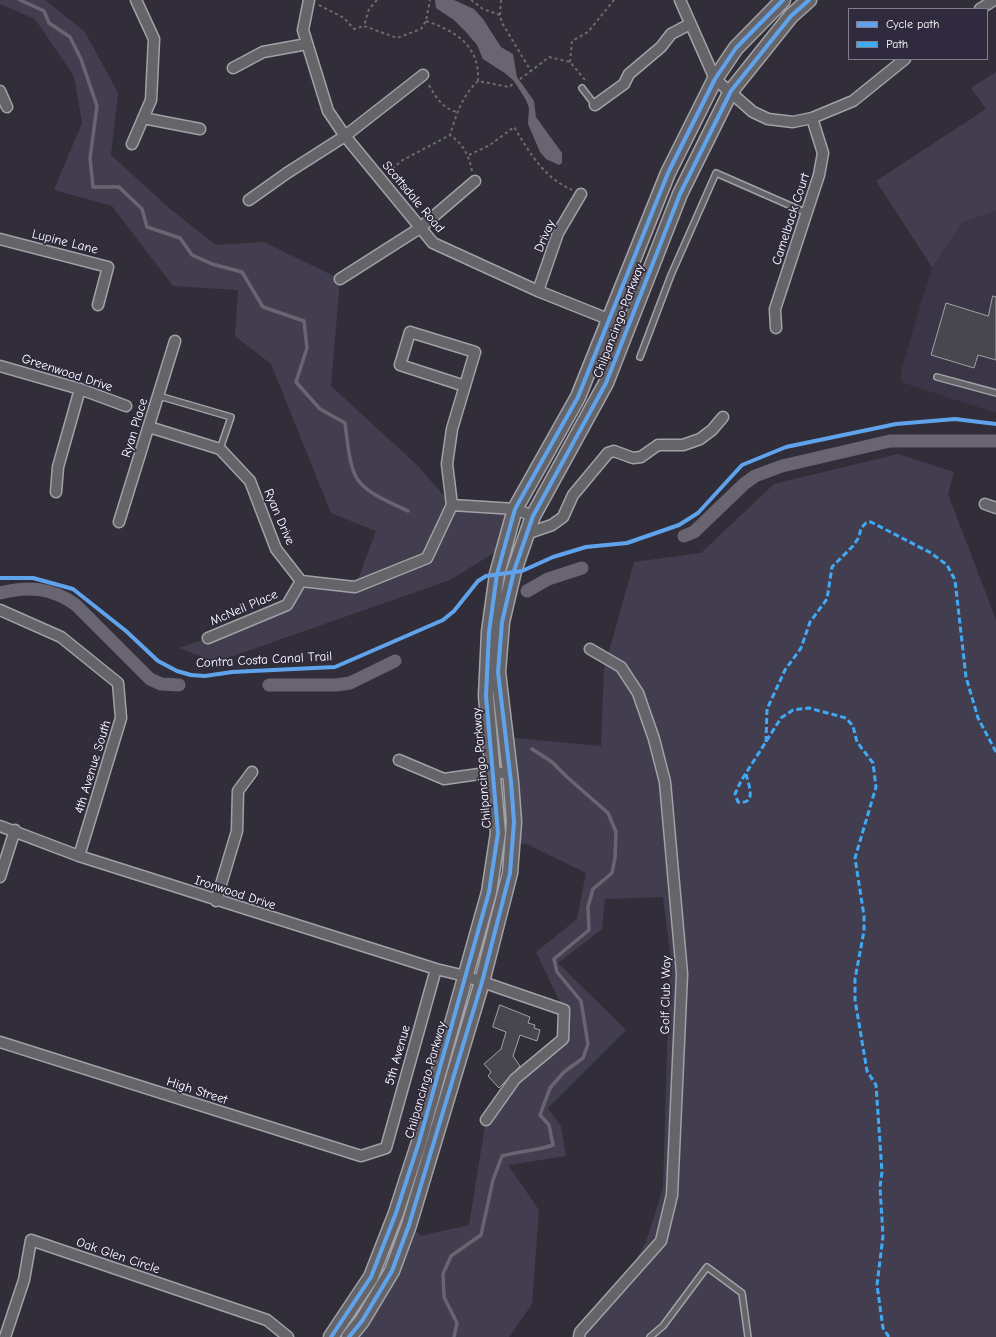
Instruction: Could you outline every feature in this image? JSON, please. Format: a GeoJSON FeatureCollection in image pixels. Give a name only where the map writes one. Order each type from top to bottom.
{"type":"FeatureCollection","features":[{"type":"Feature","properties":{"kind":"street"},"geometry":{"type":"LineString","coordinates":[[132,144],[151,100],[154,38],[136,0]]}},
{"type":"Feature","properties":{"kind":"street","name":"Scottsdale Road"},"geometry":{"type":"LineString","coordinates":[[309,0],[303,30],[328,111],[345,136],[433,243],[538,291],[628,327]]}},
{"type":"Feature","properties":{"kind":"street"},"geometry":{"type":"LineString","coordinates":[[680,0],[715,78],[753,112],[768,119],[793,122],[812,118],[853,101],[904,60]]}},
{"type":"Feature","properties":{"kind":"street","name":"Chilpancingo Parkway"},"geometry":{"type":"LineString","coordinates":[[331,1337],[371,1277],[396,1212],[419,1142],[489,892],[498,833],[486,696],[489,632],[497,574],[515,508],[578,397],[668,172],[715,78],[736,48],[783,0]]}},
{"type":"Feature","properties":{"kind":"street","name":"Chilpancingo Parkway"},"geometry":{"type":"LineString","coordinates":[[350,1337],[362,1321],[392,1271],[409,1225],[482,982],[510,873],[514,822],[498,672],[502,622],[514,571],[526,534],[533,516],[606,383],[680,194],[731,91],[791,16],[809,0]]}},
{"type":"Feature","properties":{"kind":"street"},"geometry":{"type":"LineString","coordinates":[[982,8],[992,1]]}},
{"type":"Feature","properties":{"kind":"street"},"geometry":{"type":"LineString","coordinates":[[595,105],[624,84],[629,74],[661,47],[672,34],[690,24]]}},
{"type":"Feature","properties":{"kind":"street"},"geometry":{"type":"LineString","coordinates":[[233,68],[263,52],[308,44]]}},
{"type":"Feature","properties":{"kind":"street"},"geometry":{"type":"LineString","coordinates":[[249,200],[287,173],[345,136],[423,75]]}},
{"type":"Feature","properties":{"kind":"street"},"geometry":{"type":"LineString","coordinates":[[0,91],[7,107]]}},
{"type":"Feature","properties":{"kind":"street"},"geometry":{"type":"LineString","coordinates":[[143,118],[200,129]]}},
{"type":"Feature","properties":{"kind":"street","name":"Camelback Court"},"geometry":{"type":"LineString","coordinates":[[776,328],[775,309],[819,175],[823,153],[812,118]]}},
{"type":"Feature","properties":{"kind":"street"},"geometry":{"type":"LineString","coordinates":[[340,279],[420,228],[474,181]]}},
{"type":"Feature","properties":{"kind":"street","name":"Drivay"},"geometry":{"type":"LineString","coordinates":[[538,291],[558,234],[581,194]]}},
{"type":"Feature","properties":{"kind":"street","name":"Lupine Lane"},"geometry":{"type":"LineString","coordinates":[[0,239],[108,267],[98,305]]}},
{"type":"Feature","properties":{"kind":"street"},"geometry":{"type":"LineString","coordinates":[[301,581],[355,587],[427,558],[452,505],[447,464],[452,429],[465,386],[475,352],[410,332],[400,365],[465,386]]}},
{"type":"Feature","properties":{"kind":"street","name":"Ryan Place"},"geometry":{"type":"LineString","coordinates":[[119,522],[175,341]]}},
{"type":"Feature","properties":{"kind":"street","name":"Greenwood Drive"},"geometry":{"type":"LineString","coordinates":[[0,366],[80,389],[126,406]]}},
{"type":"Feature","properties":{"kind":"street"},"geometry":{"type":"LineString","coordinates":[[56,492],[58,467],[80,389]]}},
{"type":"Feature","properties":{"kind":"street"},"geometry":{"type":"LineString","coordinates":[[526,534],[552,525],[563,517],[573,495],[608,454],[614,451],[633,458],[641,457],[658,445],[683,444],[700,439],[712,430],[722,417]]}},
{"type":"Feature","properties":{"kind":"street"},"geometry":{"type":"LineString","coordinates":[[149,427],[220,448]]}},
{"type":"Feature","properties":{"kind":"street","name":"Ryan Drive"},"geometry":{"type":"LineString","coordinates":[[220,448],[250,481],[276,550],[301,581]]}},
{"type":"Feature","properties":{"kind":"street"},"geometry":{"type":"LineString","coordinates":[[985,504],[996,508]]}},
{"type":"Feature","properties":{"kind":"street"},"geometry":{"type":"LineString","coordinates":[[452,505],[515,508],[533,516]]}},
{"type":"Feature","properties":{"kind":"street","name":"McNeil Place"},"geometry":{"type":"LineString","coordinates":[[208,638],[287,605],[301,581]]}},
{"type":"Feature","properties":{"kind":"street","name":"4th Avenue South"},"geometry":{"type":"LineString","coordinates":[[3,611],[61,637],[118,683],[121,718],[79,856]]}},
{"type":"Feature","properties":{"kind":"street","name":"Golf Club Way"},"geometry":{"type":"LineString","coordinates":[[579,1337],[580,1332],[661,1241],[672,1195],[682,974],[665,782],[654,739],[638,692],[621,667],[590,649]]}},
{"type":"Feature","properties":{"kind":"street"},"geometry":{"type":"LineString","coordinates":[[399,760],[444,779],[493,772],[510,774]]}},
{"type":"Feature","properties":{"kind":"street"},"geometry":{"type":"LineString","coordinates":[[216,901],[237,831],[238,791],[252,772]]}},
{"type":"Feature","properties":{"kind":"street","name":"Ironwood Drive"},"geometry":{"type":"LineString","coordinates":[[0,826],[15,830],[79,856],[216,901],[436,969],[465,976],[564,1010],[563,1039],[515,1079],[486,1120]]}},
{"type":"Feature","properties":{"kind":"street"},"geometry":{"type":"LineString","coordinates":[[0,877],[15,830]]}},
{"type":"Feature","properties":{"kind":"street","name":"5th Avenue"},"geometry":{"type":"LineString","coordinates":[[386,1148],[436,969]]}},
{"type":"Feature","properties":{"kind":"street","name":"High Street"},"geometry":{"type":"LineString","coordinates":[[0,1042],[361,1156],[386,1148]]}},
{"type":"Feature","properties":{"kind":"street","name":"Oak Glen Circle"},"geometry":{"type":"LineString","coordinates":[[5,1337],[24,1280],[31,1240],[267,1320],[288,1337]]}},
{"type":"Feature","properties":{"kind":"lane"},"geometry":{"type":"LineString","coordinates":[[582,88],[595,105]]}},
{"type":"Feature","properties":{"kind":"lane"},"geometry":{"type":"LineString","coordinates":[[640,357],[671,274],[716,173],[807,213]]}},
{"type":"Feature","properties":{"kind":"lane"},"geometry":{"type":"LineString","coordinates":[[937,377],[996,393]]}},
{"type":"Feature","properties":{"kind":"lane"},"geometry":{"type":"LineString","coordinates":[[159,396],[231,417],[220,448]]}},
{"type":"Feature","properties":{"kind":"lane"},"geometry":{"type":"LineString","coordinates":[[650,1337],[663,1326],[707,1267],[742,1293],[748,1337]]}},
{"type":"Feature","properties":{"kind":"path"},"geometry":{"type":"LineString","coordinates":[[309,0],[344,18],[354,29],[364,26],[397,38],[421,29],[426,21],[430,0]]}},
{"type":"Feature","properties":{"kind":"path"},"geometry":{"type":"LineString","coordinates":[[364,26],[369,8],[377,0]]}},
{"type":"Feature","properties":{"kind":"path"},"geometry":{"type":"LineString","coordinates":[[471,0],[483,8],[500,16]]}},
{"type":"Feature","properties":{"kind":"path"},"geometry":{"type":"LineString","coordinates":[[501,0],[500,16],[505,28],[531,71]]}},
{"type":"Feature","properties":{"kind":"path"},"geometry":{"type":"LineString","coordinates":[[570,62],[572,41],[588,32],[614,0]]}},
{"type":"Feature","properties":{"kind":"path"},"geometry":{"type":"LineString","coordinates":[[381,179],[401,161],[450,135],[456,112],[467,94],[478,81],[479,69],[468,46],[446,28],[426,21]]}},
{"type":"Feature","properties":{"kind":"path"},"geometry":{"type":"LineString","coordinates":[[478,81],[509,87],[549,58],[570,62],[586,79],[582,88]]}},
{"type":"Feature","properties":{"kind":"path"},"geometry":{"type":"LineString","coordinates":[[423,75],[437,99],[446,109],[456,112]]}},
{"type":"Feature","properties":{"kind":"path"},"geometry":{"type":"LineString","coordinates":[[469,156],[490,145],[514,127],[538,165],[564,186],[581,194]]}},
{"type":"Feature","properties":{"kind":"path"},"geometry":{"type":"LineString","coordinates":[[450,135],[458,140],[469,156],[474,181]]}},
{"type":"Feature","properties":{"kind":"shaded area"},"geometry":{"type":"Polygon","coordinates":[[[0,0],[45,0],[85,32],[118,93],[111,155],[169,208],[216,245],[264,242],[340,279],[331,386],[418,466],[452,505],[515,509],[505,546],[450,580],[216,662],[179,648],[208,638],[287,605],[301,581],[355,587],[376,531],[331,513],[271,364],[235,336],[238,290],[173,286],[112,206],[54,190],[82,123],[74,76],[35,19],[0,4],[0,0]]]}},
{"type":"Feature","properties":{"kind":"shaded area"},"geometry":{"type":"Polygon","coordinates":[[[435,0],[454,0],[474,9],[483,19],[501,47],[513,54],[517,77],[534,101],[536,117],[562,153],[562,163],[559,165],[546,159],[540,152],[528,124],[529,108],[526,100],[514,81],[483,59],[477,45],[465,31],[454,20],[436,8],[435,0]]]}},
{"type":"Feature","properties":{"kind":"shaded area"},"geometry":{"type":"Polygon","coordinates":[[[996,72],[996,211],[963,222],[932,267],[876,181],[986,109],[971,88],[996,72]]]}},
{"type":"Feature","properties":{"kind":"shaded area"},"geometry":{"type":"Polygon","coordinates":[[[996,211],[996,413],[901,382],[902,367],[932,267],[963,222],[996,211]]]}},
{"type":"Feature","properties":{"kind":"shaded area"},"geometry":{"type":"Polygon","coordinates":[[[898,454],[954,472],[948,494],[996,620],[996,1337],[579,1337],[622,1284],[646,1242],[663,1188],[670,951],[663,897],[605,899],[602,929],[558,963],[626,1030],[548,1108],[561,1126],[566,1156],[508,1165],[539,1210],[532,1304],[509,1337],[349,1337],[409,1225],[421,1236],[469,1225],[486,1120],[498,1102],[563,1039],[564,1010],[536,952],[577,919],[586,873],[527,844],[512,843],[504,737],[601,746],[604,669],[634,562],[701,553],[774,484],[898,454]]]}},
{"type":"Feature","properties":{"kind":"building"},"geometry":{"type":"Polygon","coordinates":[[[993,296],[996,297],[996,360],[978,355],[974,368],[931,355],[946,303],[988,316],[993,296]]]}},
{"type":"Feature","properties":{"kind":"building"},"geometry":{"type":"Polygon","coordinates":[[[500,1005],[530,1017],[528,1023],[535,1025],[534,1028],[540,1030],[537,1041],[520,1035],[513,1056],[520,1066],[499,1088],[488,1076],[491,1072],[484,1064],[501,1049],[506,1032],[493,1027],[500,1005]]]}},
{"type":"Feature","properties":{"kind":"waterway"},"geometry":{"type":"LineString","coordinates":[[20,0],[44,11],[49,23],[70,37],[81,59],[97,106],[90,158],[93,187],[119,187],[142,209],[147,227],[180,238],[192,255],[212,264],[242,272],[263,307],[304,321],[307,348],[296,382],[320,409],[345,423],[350,460],[358,480],[374,494],[408,511]]}},
{"type":"Feature","properties":{"kind":"waterway"},"geometry":{"type":"LineString","coordinates":[[684,536],[694,532],[744,484],[755,476],[782,466],[890,441],[996,441]]}},
{"type":"Feature","properties":{"kind":"waterway"},"geometry":{"type":"LineString","coordinates":[[527,591],[548,579],[582,568]]}},
{"type":"Feature","properties":{"kind":"waterway"},"geometry":{"type":"LineString","coordinates":[[0,593],[20,589],[30,589],[48,591],[67,599],[76,605],[150,679],[161,684],[179,685]]}},
{"type":"Feature","properties":{"kind":"waterway"},"geometry":{"type":"LineString","coordinates":[[269,685],[336,685],[350,683],[395,661]]}},
{"type":"Feature","properties":{"kind":"waterway"},"geometry":{"type":"LineString","coordinates":[[454,1337],[457,1323],[444,1297],[443,1274],[451,1256],[481,1235],[493,1180],[502,1156],[553,1145],[549,1125],[540,1115],[550,1088],[564,1072],[583,1058],[588,1044],[581,1001],[557,972],[554,959],[589,930],[588,907],[593,889],[612,873],[615,858],[616,832],[608,813],[552,762],[532,749]]}},
{"type":"Feature","properties":{"kind":"marked path"},"geometry":{"type":"LineString","coordinates":[[766,742],[767,709],[785,670],[801,648],[810,622],[827,599],[832,567],[853,546],[859,537],[861,528],[866,523],[871,522],[931,553],[947,565],[955,580],[966,677],[978,718],[996,752]]}},
{"type":"Feature","properties":{"kind":"marked path"},"geometry":{"type":"LineString","coordinates":[[746,774],[750,789],[750,798],[748,801],[738,802],[735,794],[741,781],[781,718],[793,710],[809,708],[846,718],[853,726],[857,742],[873,763],[876,787],[855,858],[864,916],[864,931],[855,979],[855,1000],[867,1071],[876,1085],[882,1172],[880,1187],[883,1236],[877,1285],[883,1328],[889,1337]]}},
{"type":"Feature","properties":{"kind":"cycle path"},"geometry":{"type":"LineString","coordinates":[[331,1337],[371,1277],[396,1213],[419,1142],[489,892],[498,833],[486,696],[489,632],[497,574],[515,509],[578,397],[668,173],[715,79],[736,48],[783,0]]}},
{"type":"Feature","properties":{"kind":"cycle path"},"geometry":{"type":"LineString","coordinates":[[349,1337],[362,1321],[392,1271],[409,1225],[482,982],[510,873],[514,822],[511,782],[498,672],[502,622],[514,571],[533,516],[606,383],[680,194],[731,91],[791,16],[809,0]]}},
{"type":"Feature","properties":{"kind":"cycle path","name":"Contra Costa Canal Trail"},"geometry":{"type":"LineString","coordinates":[[0,578],[33,578],[73,589],[126,631],[158,661],[177,671],[191,675],[205,676],[232,672],[335,667],[443,620],[454,611],[478,581],[486,576],[522,571],[553,557],[586,547],[627,543],[679,525],[698,513],[742,465],[786,447],[896,424],[955,419],[996,424]]}}]}
